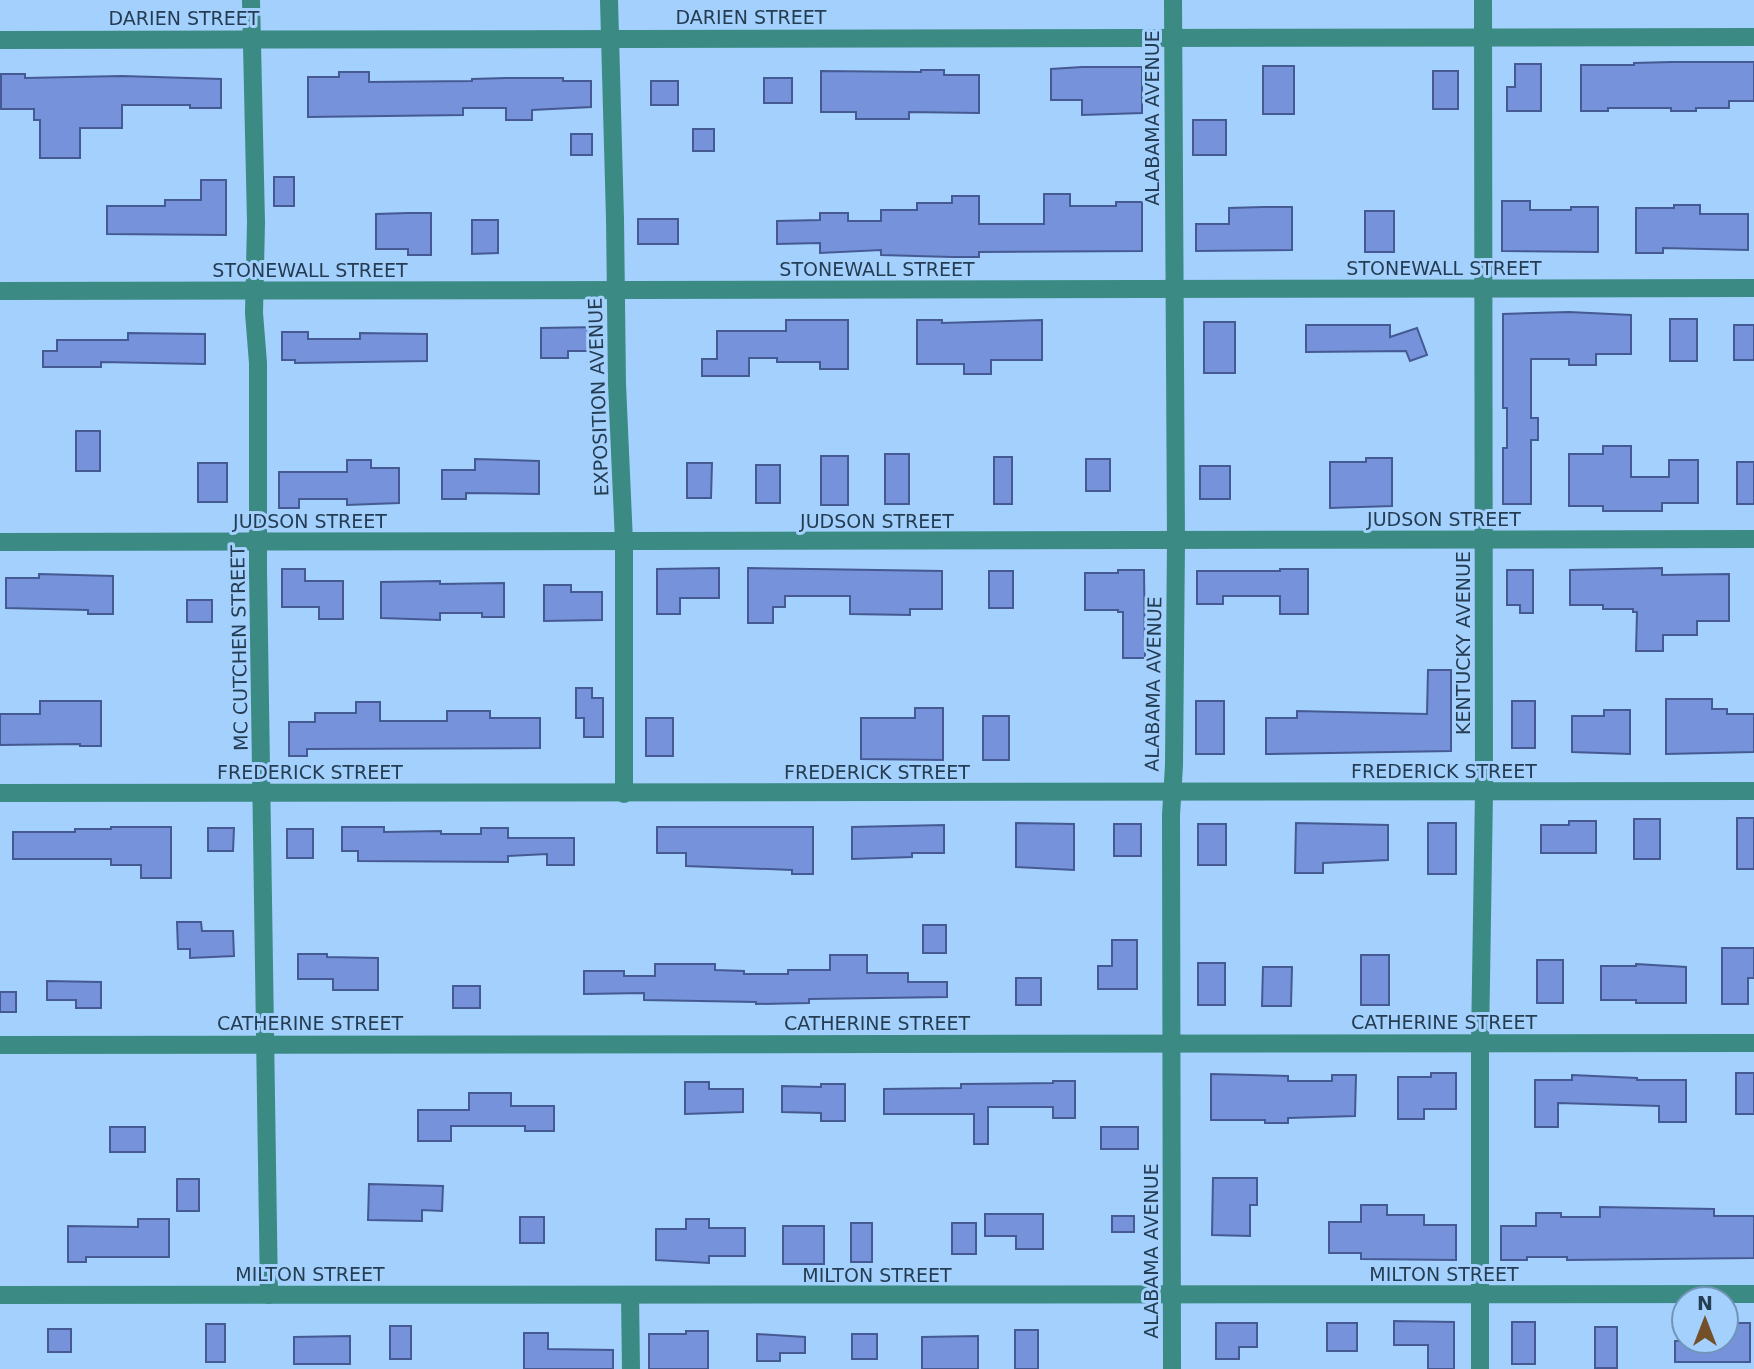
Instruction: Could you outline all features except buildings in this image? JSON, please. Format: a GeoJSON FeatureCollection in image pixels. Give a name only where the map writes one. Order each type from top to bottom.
{"type":"FeatureCollection","features":[{"type":"Feature","properties":{"kind":"street","name":"MC CUTCHEN STREET"},"geometry":{"type":"LineString","coordinates":[[251,0],[269,1295]]}},
{"type":"Feature","properties":{"kind":"street","name":"EXPOSITION AVENUE"},"geometry":{"type":"LineString","coordinates":[[608,0],[617,384],[624,542],[624,794]]}},
{"type":"Feature","properties":{"kind":"street","name":"ALABAMA AVENUE"},"geometry":{"type":"LineString","coordinates":[[1171,1369],[1176,541],[1172,0]]}},
{"type":"Feature","properties":{"kind":"street","name":"KENTUCKY AVENUE"},"geometry":{"type":"LineString","coordinates":[[1480,1369],[1480,1043],[1484,792],[1483,0]]}},
{"type":"Feature","properties":{"kind":"street","name":"DARIEN STREET"},"geometry":{"type":"LineString","coordinates":[[0,40],[1754,37]]}},
{"type":"Feature","properties":{"kind":"street","name":"STONEWALL STREET"},"geometry":{"type":"LineString","coordinates":[[0,291],[1754,288]]}},
{"type":"Feature","properties":{"kind":"street","name":"JUDSON STREET"},"geometry":{"type":"LineString","coordinates":[[0,542],[1754,539]]}},
{"type":"Feature","properties":{"kind":"street","name":"FREDERICK STREET"},"geometry":{"type":"LineString","coordinates":[[0,793],[1754,791]]}},
{"type":"Feature","properties":{"kind":"street","name":"CATHERINE STREET"},"geometry":{"type":"LineString","coordinates":[[0,1045],[1754,1043]]}},
{"type":"Feature","properties":{"kind":"street","name":"MILTON STREET"},"geometry":{"type":"LineString","coordinates":[[0,1295],[1754,1294]]}},
{"type":"Feature","properties":{"kind":"street"},"geometry":{"type":"LineString","coordinates":[[630,1295],[631,1369]]}}]}
